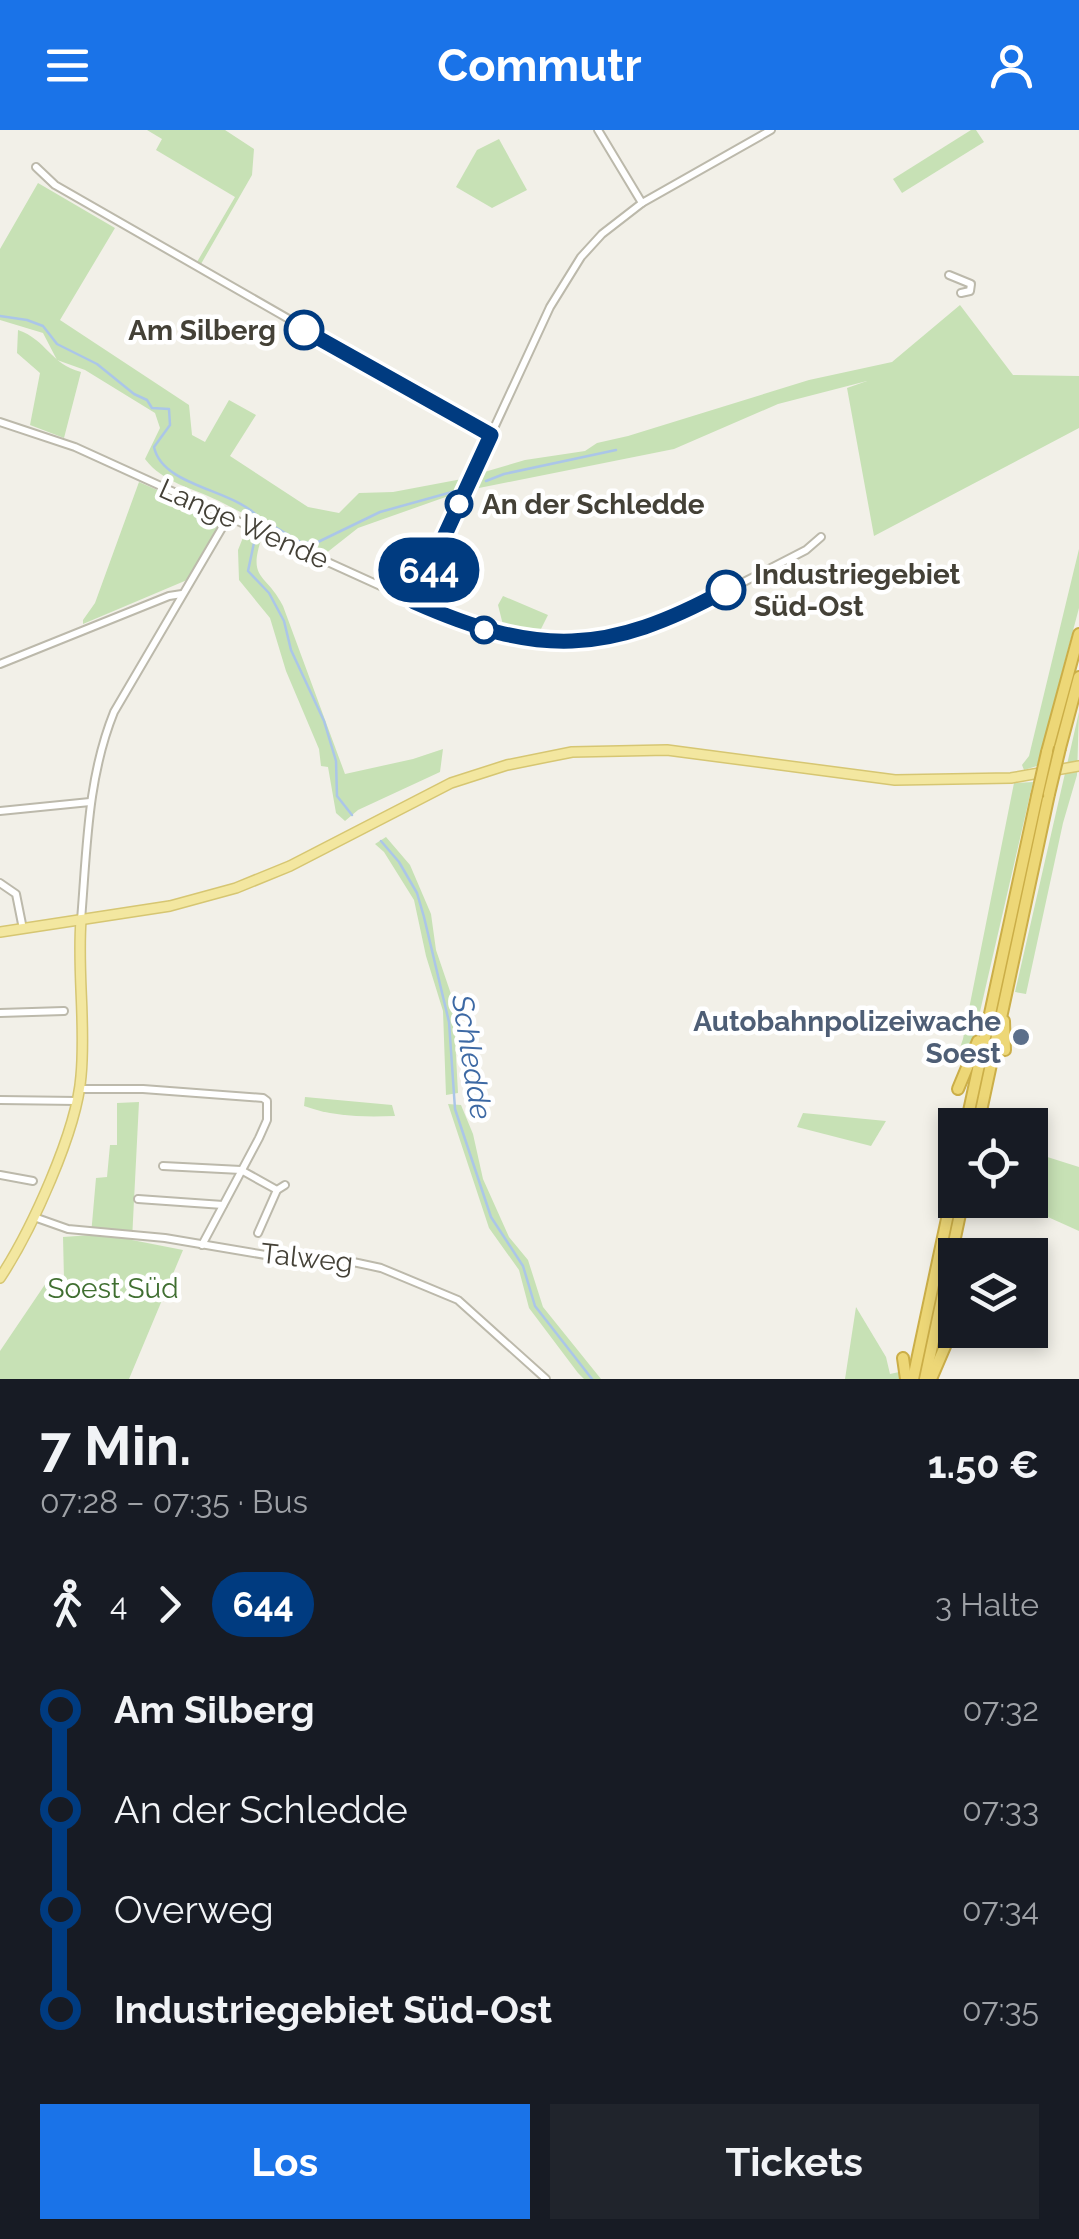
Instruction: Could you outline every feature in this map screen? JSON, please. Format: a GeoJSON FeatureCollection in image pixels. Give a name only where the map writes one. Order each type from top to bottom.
{"type":"FeatureCollection","features":[{"type":"Feature","properties":{"kind":"highway"},"geometry":{"type":"LineString","coordinates":[[981,1108],[1043,795],[1047,752],[1079,634]]}},
{"type":"Feature","properties":{"kind":"highway"},"geometry":{"type":"LineString","coordinates":[[1043,795],[1079,677]]}},
{"type":"Feature","properties":{"kind":"highway"},"geometry":{"type":"LineString","coordinates":[[998,1014],[1005,1050]]}},
{"type":"Feature","properties":{"kind":"highway"},"geometry":{"type":"LineString","coordinates":[[958,1089],[998,1014]]}},
{"type":"Feature","properties":{"kind":"highway"},"geometry":{"type":"LineString","coordinates":[[971,1108],[998,1014]]}},
{"type":"Feature","properties":{"kind":"highway"},"geometry":{"type":"LineString","coordinates":[[910,1379],[947,1218]]}},
{"type":"Feature","properties":{"kind":"highway"},"geometry":{"type":"LineString","coordinates":[[928,1379],[959,1218]]}},
{"type":"Feature","properties":{"kind":"highway"},"geometry":{"type":"LineString","coordinates":[[928,1379],[943,1348]]}},
{"type":"Feature","properties":{"kind":"highway"},"geometry":{"type":"LineString","coordinates":[[904,1358],[910,1379]]}},
{"type":"Feature","properties":{"kind":"main road"},"geometry":{"type":"LineString","coordinates":[[0,932],[170,906],[236,888],[290,866],[452,783],[507,765],[572,752],[668,750],[896,780],[1011,778],[1079,766]]}},
{"type":"Feature","properties":{"kind":"main road"},"geometry":{"type":"LineString","coordinates":[[2,1271],[34,1217],[78,1101],[81,920]]}},
{"type":"Feature","properties":{"kind":"street"},"geometry":{"type":"LineString","coordinates":[[598,130],[642,203]]}},
{"type":"Feature","properties":{"kind":"street"},"geometry":{"type":"LineString","coordinates":[[414,602],[550,307],[572,269],[602,234],[642,203],[770,130]]}},
{"type":"Feature","properties":{"kind":"street"},"geometry":{"type":"LineString","coordinates":[[36,167],[55,185],[476,430],[491,435]]}},
{"type":"Feature","properties":{"kind":"street"},"geometry":{"type":"LineString","coordinates":[[949,275],[970,284],[969,292],[961,293]]}},
{"type":"Feature","properties":{"kind":"street","name":"Lange Wende"},"geometry":{"type":"LineString","coordinates":[[0,422],[75,446],[414,602],[470,626],[518,639],[576,642],[608,638],[661,622],[806,550],[821,537]]}},
{"type":"Feature","properties":{"kind":"street"},"geometry":{"type":"LineString","coordinates":[[81,920],[90,802],[102,741],[114,712],[229,516]]}},
{"type":"Feature","properties":{"kind":"street"},"geometry":{"type":"LineString","coordinates":[[0,664],[169,596],[183,594]]}},
{"type":"Feature","properties":{"kind":"street"},"geometry":{"type":"LineString","coordinates":[[0,810],[90,802]]}},
{"type":"Feature","properties":{"kind":"street"},"geometry":{"type":"LineString","coordinates":[[0,883],[16,894],[24,929]]}},
{"type":"Feature","properties":{"kind":"street"},"geometry":{"type":"LineString","coordinates":[[0,1013],[64,1011]]}},
{"type":"Feature","properties":{"kind":"street"},"geometry":{"type":"LineString","coordinates":[[80,1089],[142,1089],[268,1101],[267,1120],[202,1245]]}},
{"type":"Feature","properties":{"kind":"street"},"geometry":{"type":"LineString","coordinates":[[0,1100],[78,1101]]}},
{"type":"Feature","properties":{"kind":"street"},"geometry":{"type":"LineString","coordinates":[[163,1166],[241,1170],[281,1188],[258,1233]]}},
{"type":"Feature","properties":{"kind":"street"},"geometry":{"type":"LineString","coordinates":[[0,1176],[34,1181]]}},
{"type":"Feature","properties":{"kind":"street"},"geometry":{"type":"LineString","coordinates":[[138,1199],[223,1205]]}},
{"type":"Feature","properties":{"kind":"street","name":"Talweg"},"geometry":{"type":"LineString","coordinates":[[34,1217],[68,1229],[165,1238],[312,1262],[367,1264],[433,1288],[471,1310],[546,1379]]}},
{"type":"Feature","properties":{"kind":"green space"},"geometry":{"type":"Polygon","coordinates":[[[147,130],[225,130],[254,149],[252,175],[201,264],[197,262],[235,197],[156,150],[162,139],[147,130]]]}},
{"type":"Feature","properties":{"kind":"green space"},"geometry":{"type":"Polygon","coordinates":[[[976,130],[984,142],[902,193],[893,179],[976,130]]]}},
{"type":"Feature","properties":{"kind":"green space"},"geometry":{"type":"Polygon","coordinates":[[[499,139],[527,190],[492,208],[456,187],[477,150],[499,139]]]}},
{"type":"Feature","properties":{"kind":"green space"},"geometry":{"type":"Polygon","coordinates":[[[38,183],[115,228],[60,320],[189,405],[192,435],[205,442],[229,400],[256,415],[230,456],[308,507],[339,513],[359,493],[393,492],[462,479],[457,493],[358,528],[325,554],[160,474],[145,459],[160,428],[155,413],[85,370],[57,360],[43,333],[0,320],[0,249],[38,183]]]}},
{"type":"Feature","properties":{"kind":"green space"},"geometry":{"type":"Polygon","coordinates":[[[960,305],[1013,375],[1079,376],[1079,428],[874,536],[847,388],[867,381],[778,404],[674,449],[474,489],[481,473],[525,460],[585,451],[597,443],[809,380],[892,362],[960,305]]]}},
{"type":"Feature","properties":{"kind":"green space"},"geometry":{"type":"Polygon","coordinates":[[[18,330],[62,363],[81,372],[64,438],[30,425],[40,373],[17,353],[18,330]]]}},
{"type":"Feature","properties":{"kind":"green space"},"geometry":{"type":"Polygon","coordinates":[[[139,482],[212,514],[218,527],[187,580],[83,624],[95,603],[139,482]]]}},
{"type":"Feature","properties":{"kind":"green space"},"geometry":{"type":"Polygon","coordinates":[[[246,530],[262,537],[258,569],[283,606],[345,774],[443,749],[440,772],[358,810],[345,821],[336,813],[328,767],[321,766],[319,749],[286,671],[270,618],[239,580],[238,550],[246,530]]]}},
{"type":"Feature","properties":{"kind":"green space"},"geometry":{"type":"Polygon","coordinates":[[[1079,549],[1079,608],[1037,766],[1024,770],[1022,765],[1029,756],[1079,549]]]}},
{"type":"Feature","properties":{"kind":"green space"},"geometry":{"type":"Polygon","coordinates":[[[503,596],[548,615],[539,633],[499,628],[503,625],[498,605],[503,596]]]}},
{"type":"Feature","properties":{"kind":"green space"},"geometry":{"type":"Polygon","coordinates":[[[1079,712],[1077,775],[1026,994],[1015,992],[1079,712]]]}},
{"type":"Feature","properties":{"kind":"green space"},"geometry":{"type":"Polygon","coordinates":[[[1033,782],[973,1042],[963,1065],[955,1062],[963,1039],[1014,783],[1033,782]]]}},
{"type":"Feature","properties":{"kind":"green space"},"geometry":{"type":"Polygon","coordinates":[[[386,837],[410,865],[431,914],[436,950],[453,1000],[458,1093],[446,1095],[443,1011],[414,900],[375,844],[386,837]]]}},
{"type":"Feature","properties":{"kind":"green space"},"geometry":{"type":"Polygon","coordinates":[[[305,1097],[392,1105],[395,1116],[327,1112],[304,1106],[305,1097]]]}},
{"type":"Feature","properties":{"kind":"green space","name":"Soest Süd"},"geometry":{"type":"Polygon","coordinates":[[[139,1102],[132,1240],[183,1250],[129,1379],[0,1379],[0,1351],[48,1280],[64,1279],[63,1237],[91,1235],[96,1178],[107,1177],[110,1145],[117,1145],[117,1103],[139,1102]]]}},
{"type":"Feature","properties":{"kind":"green space"},"geometry":{"type":"Polygon","coordinates":[[[448,1104],[461,1105],[473,1134],[483,1179],[509,1237],[528,1260],[543,1307],[601,1379],[584,1379],[529,1308],[519,1270],[489,1228],[448,1104]]]}},
{"type":"Feature","properties":{"kind":"green space"},"geometry":{"type":"Polygon","coordinates":[[[803,1113],[886,1121],[871,1146],[797,1127],[803,1113]]]}},
{"type":"Feature","properties":{"kind":"green space"},"geometry":{"type":"Polygon","coordinates":[[[1048,1157],[1079,1167],[1079,1231],[1048,1217],[1048,1157]]]}},
{"type":"Feature","properties":{"kind":"green space"},"geometry":{"type":"Polygon","coordinates":[[[856,1307],[886,1357],[890,1374],[899,1372],[901,1379],[845,1379],[856,1307]]]}},
{"type":"Feature","properties":{"kind":"waterway","name":"Schledde"},"geometry":{"type":"LineString","coordinates":[[0,316],[43,326],[57,344],[97,364],[147,400],[152,408],[169,409],[170,425],[154,447],[160,461],[187,480],[238,502],[262,522]]}},
{"type":"Feature","properties":{"kind":"waterway"},"geometry":{"type":"LineString","coordinates":[[486,481],[616,450]]}},
{"type":"Feature","properties":{"kind":"waterway"},"geometry":{"type":"LineString","coordinates":[[265,521],[302,543],[318,542],[380,512],[452,492]]}},
{"type":"Feature","properties":{"kind":"waterway","name":"Schledde"},"geometry":{"type":"LineString","coordinates":[[255,538],[248,571],[269,593],[284,621],[291,650],[324,721],[336,761],[337,796],[352,815]]}},
{"type":"Feature","properties":{"kind":"waterway","name":"Schledde"},"geometry":{"type":"LineString","coordinates":[[381,841],[417,893],[449,1022],[455,1109],[491,1217],[523,1266],[535,1306],[592,1379]]}},
{"type":"Feature","properties":{"kind":"bus line","name":"644"},"geometry":{"type":"LineString","coordinates":[[304,330],[491,435],[414,602],[497,634],[576,642],[627,634],[693,608],[726,590]]}},
{"type":"Feature","properties":{"kind":"place","name":"Am Silberg"},"geometry":{"type":"Point","coordinates":[304,330]}},
{"type":"Feature","properties":{"kind":"place","name":"An der Schledde"},"geometry":{"type":"Point","coordinates":[459,504]}},
{"type":"Feature","properties":{"kind":"place","name":"Industriegebiet Süd-Ost"},"geometry":{"type":"Point","coordinates":[726,590]}},
{"type":"Feature","properties":{"kind":"place","name":"Autobahnpolizeiwache Soest"},"geometry":{"type":"Point","coordinates":[1021,1037]}}]}
